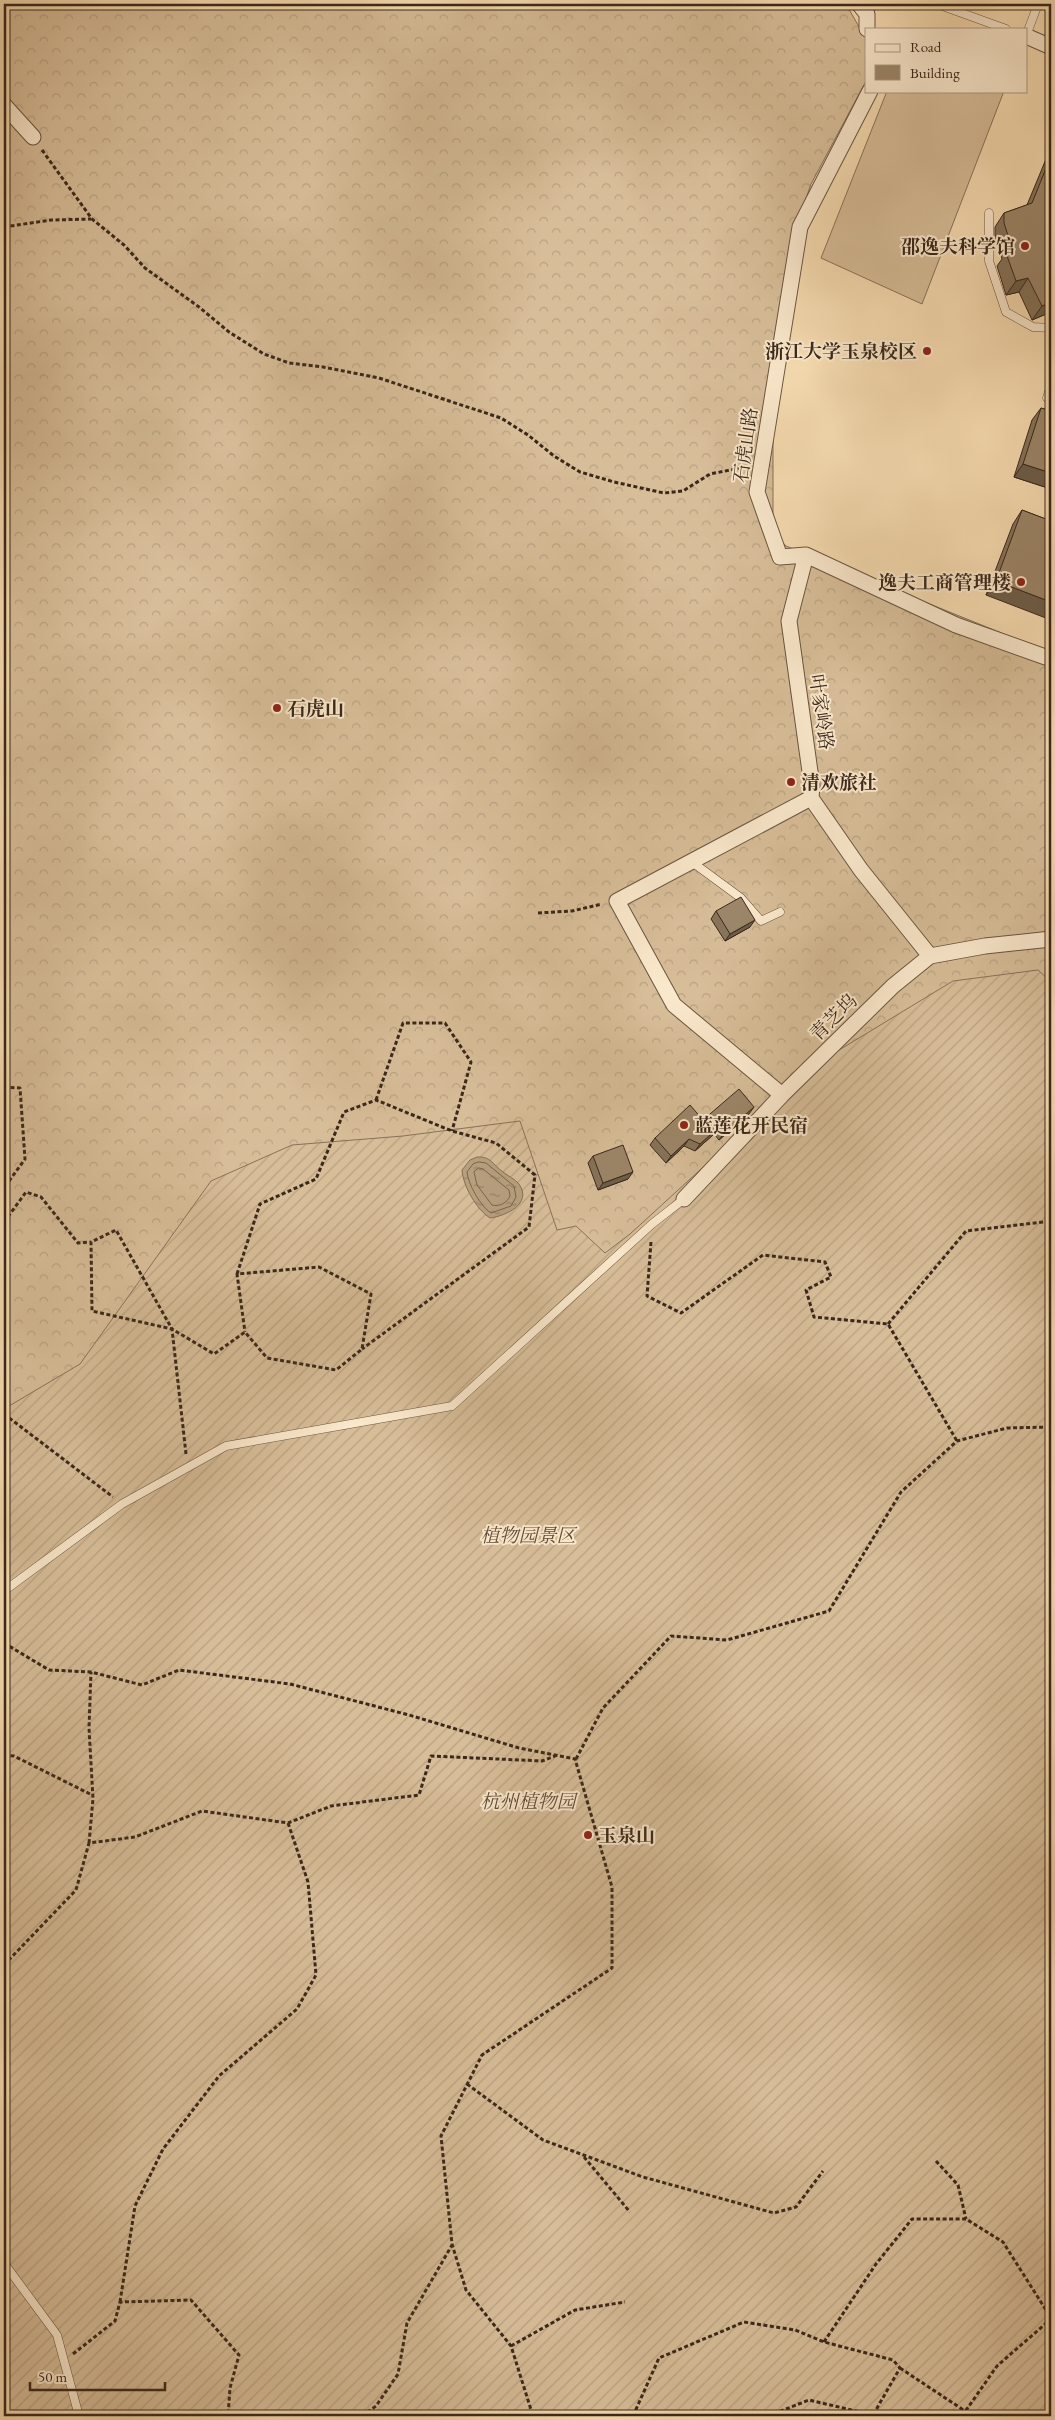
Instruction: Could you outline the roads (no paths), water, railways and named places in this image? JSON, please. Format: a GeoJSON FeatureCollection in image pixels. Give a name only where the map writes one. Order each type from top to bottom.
{"type":"FeatureCollection","features":[{"type":"Feature","properties":{"kind":"street"},"geometry":{"type":"LineString","coordinates":[[859,4],[867,14],[867,28]]}},
{"type":"Feature","properties":{"kind":"street"},"geometry":{"type":"LineString","coordinates":[[1028,37],[1051,47]]}},
{"type":"Feature","properties":{"kind":"street","name":"石虎山路"},"geometry":{"type":"LineString","coordinates":[[869,92],[800,228],[757,492],[780,557],[806,555],[956,625],[1051,659]]}},
{"type":"Feature","properties":{"kind":"street"},"geometry":{"type":"LineString","coordinates":[[4,105],[33,137]]}},
{"type":"Feature","properties":{"kind":"street","name":"叶家岭路"},"geometry":{"type":"LineString","coordinates":[[806,555],[789,621],[812,786],[811,798]]}},
{"type":"Feature","properties":{"kind":"street"},"geometry":{"type":"LineString","coordinates":[[782,1095],[674,1004],[618,901],[811,798],[861,870],[930,956]]}},
{"type":"Feature","properties":{"kind":"street","name":"青芝坞"},"geometry":{"type":"LineString","coordinates":[[684,1199],[782,1095],[893,986],[930,956],[984,946],[1051,940]]}},
{"type":"Feature","properties":{"kind":"lane"},"geometry":{"type":"LineString","coordinates":[[938,4],[1003,28]]}},
{"type":"Feature","properties":{"kind":"lane"},"geometry":{"type":"LineString","coordinates":[[1028,31],[1038,4]]}},
{"type":"Feature","properties":{"kind":"lane"},"geometry":{"type":"LineString","coordinates":[[989,213],[990,261],[1006,312],[1033,327],[1051,328]]}},
{"type":"Feature","properties":{"kind":"lane"},"geometry":{"type":"LineString","coordinates":[[1051,385],[1047,398],[1051,400]]}},
{"type":"Feature","properties":{"kind":"lane"},"geometry":{"type":"LineString","coordinates":[[692,862],[741,898],[761,921],[780,912]]}},
{"type":"Feature","properties":{"kind":"lane"},"geometry":{"type":"LineString","coordinates":[[4,1590],[122,1504],[226,1446],[452,1406],[652,1224],[684,1199]]}},
{"type":"Feature","properties":{"kind":"lane"},"geometry":{"type":"LineString","coordinates":[[4,2262],[57,2335],[79,2416]]}},
{"type":"Feature","properties":{"kind":"water"},"geometry":{"type":"Polygon","coordinates":[[[477,1157],[489,1159],[519,1184],[522,1191],[520,1203],[509,1212],[490,1218],[476,1204],[465,1183],[462,1170],[470,1160],[477,1157]]]}},
{"type":"Feature","properties":{"kind":"place","name":"邵逸夫科学馆"},"geometry":{"type":"Point","coordinates":[1025,246]}},
{"type":"Feature","properties":{"kind":"place","name":"浙江大学玉泉校区"},"geometry":{"type":"Point","coordinates":[927,351]}},
{"type":"Feature","properties":{"kind":"place","name":"逸夫工商管理楼"},"geometry":{"type":"Point","coordinates":[1021,582]}},
{"type":"Feature","properties":{"kind":"place","name":"石虎山"},"geometry":{"type":"Point","coordinates":[277,708]}},
{"type":"Feature","properties":{"kind":"place","name":"清欢旅社"},"geometry":{"type":"Point","coordinates":[791,782]}},
{"type":"Feature","properties":{"kind":"place","name":"蓝莲花开民宿"},"geometry":{"type":"Point","coordinates":[684,1125]}},
{"type":"Feature","properties":{"kind":"place","name":"玉泉山"},"geometry":{"type":"Point","coordinates":[588,1835]}},
{"type":"Feature","properties":{"kind":"park label","name":"植物园景区"},"geometry":{"type":"Point","coordinates":[528,1535]}},
{"type":"Feature","properties":{"kind":"park label","name":"杭州植物园"},"geometry":{"type":"Point","coordinates":[528,1801]}}]}
